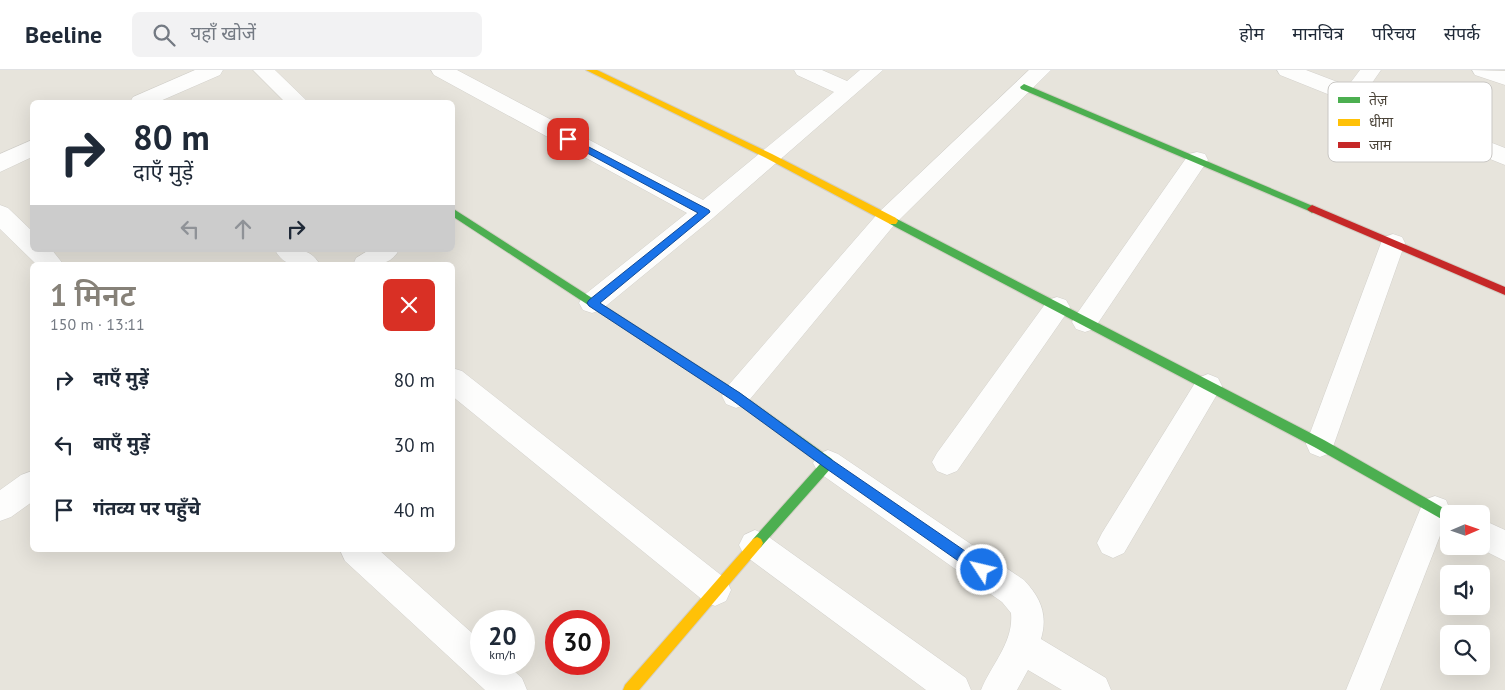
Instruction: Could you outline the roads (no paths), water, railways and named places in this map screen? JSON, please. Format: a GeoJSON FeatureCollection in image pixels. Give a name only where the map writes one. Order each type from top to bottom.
{"type":"FeatureCollection","features":[{"type":"Feature","properties":{"kind":"street"},"geometry":{"type":"LineString","coordinates":[[145,100],[213,70]]}},
{"type":"Feature","properties":{"kind":"street"},"geometry":{"type":"LineString","coordinates":[[263,70],[295,100]]}},
{"type":"Feature","properties":{"kind":"street"},"geometry":{"type":"LineString","coordinates":[[441,70],[706,212]]}},
{"type":"Feature","properties":{"kind":"street"},"geometry":{"type":"LineString","coordinates":[[590,70],[769,156],[1320,444],[1440,512]]}},
{"type":"Feature","properties":{"kind":"street"},"geometry":{"type":"LineString","coordinates":[[804,70],[848,90]]}},
{"type":"Feature","properties":{"kind":"street"},"geometry":{"type":"LineString","coordinates":[[592,303],[706,212],[769,156],[873,70]]}},
{"type":"Feature","properties":{"kind":"street"},"geometry":{"type":"LineString","coordinates":[[736,396],[887,218],[1041,70]]}},
{"type":"Feature","properties":{"kind":"street"},"geometry":{"type":"LineString","coordinates":[[1287,70],[1328,86]]}},
{"type":"Feature","properties":{"kind":"street"},"geometry":{"type":"LineString","coordinates":[[1362,82],[1371,70]]}},
{"type":"Feature","properties":{"kind":"street"},"geometry":{"type":"LineString","coordinates":[[1482,70],[1505,78]]}},
{"type":"Feature","properties":{"kind":"street"},"geometry":{"type":"LineString","coordinates":[[1024,87],[1505,291]]}},
{"type":"Feature","properties":{"kind":"street"},"geometry":{"type":"LineString","coordinates":[[0,164],[30,149]]}},
{"type":"Feature","properties":{"kind":"street"},"geometry":{"type":"LineString","coordinates":[[1492,152],[1505,157]]}},
{"type":"Feature","properties":{"kind":"street"},"geometry":{"type":"LineString","coordinates":[[1085,322],[1197,160]]}},
{"type":"Feature","properties":{"kind":"street"},"geometry":{"type":"LineString","coordinates":[[0,214],[30,244]]}},
{"type":"Feature","properties":{"kind":"street"},"geometry":{"type":"LineString","coordinates":[[455,214],[736,396],[828,463],[1013,591],[1027,610],[1028,623],[1022,646],[998,690]]}},
{"type":"Feature","properties":{"kind":"street"},"geometry":{"type":"LineString","coordinates":[[1320,444],[1393,243]]}},
{"type":"Feature","properties":{"kind":"street"},"geometry":{"type":"LineString","coordinates":[[39,252],[49,262]]}},
{"type":"Feature","properties":{"kind":"street"},"geometry":{"type":"LineString","coordinates":[[290,252],[304,262]]}},
{"type":"Feature","properties":{"kind":"street"},"geometry":{"type":"LineString","coordinates":[[369,262],[384,252]]}},
{"type":"Feature","properties":{"kind":"street"},"geometry":{"type":"LineString","coordinates":[[947,462],[1057,307]]}},
{"type":"Feature","properties":{"kind":"street"},"geometry":{"type":"LineString","coordinates":[[455,381],[715,590]]}},
{"type":"Feature","properties":{"kind":"street"},"geometry":{"type":"LineString","coordinates":[[1113,543],[1208,386]]}},
{"type":"Feature","properties":{"kind":"street"},"geometry":{"type":"LineString","coordinates":[[630,690],[715,590],[828,463]]}},
{"type":"Feature","properties":{"kind":"street"},"geometry":{"type":"LineString","coordinates":[[0,507],[30,486]]}},
{"type":"Feature","properties":{"kind":"street"},"geometry":{"type":"LineString","coordinates":[[1363,690],[1440,517]]}},
{"type":"Feature","properties":{"kind":"street"},"geometry":{"type":"LineString","coordinates":[[755,545],[954,690]]}},
{"type":"Feature","properties":{"kind":"street"},"geometry":{"type":"LineString","coordinates":[[358,552],[510,690]]}},
{"type":"Feature","properties":{"kind":"street"},"geometry":{"type":"LineString","coordinates":[[1022,646],[1094,690]]}}]}
